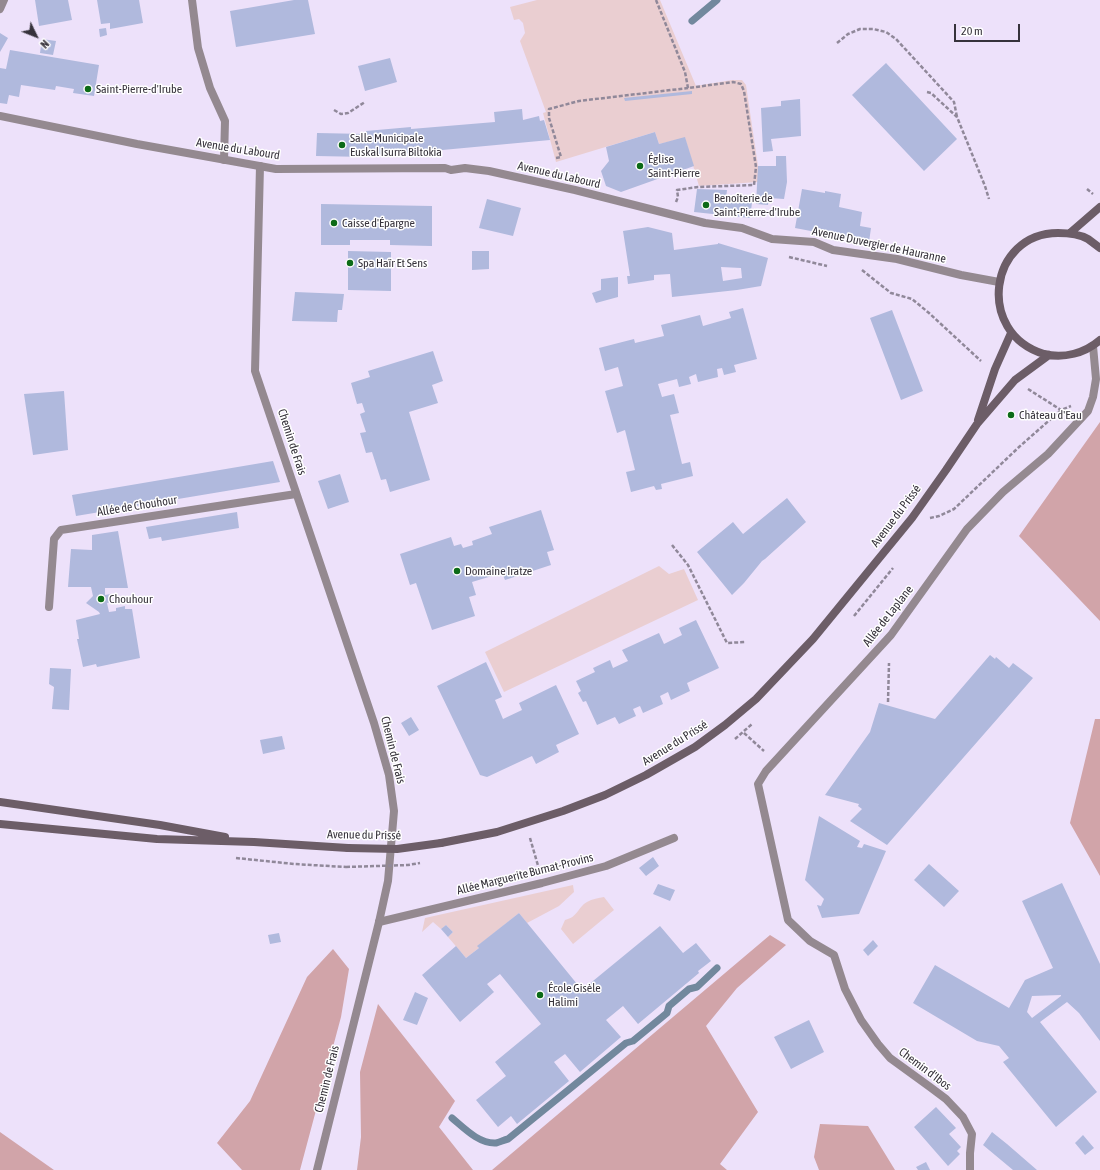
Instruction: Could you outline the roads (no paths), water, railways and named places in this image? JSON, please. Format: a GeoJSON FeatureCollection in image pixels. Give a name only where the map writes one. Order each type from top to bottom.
{"type":"FeatureCollection","features":[{"type":"Feature","properties":{"kind":"main road"},"geometry":{"type":"LineString","coordinates":[[1070,233],[1100,207]]}},
{"type":"Feature","properties":{"kind":"main road"},"geometry":{"type":"LineString","coordinates":[[1100,248],[1087,239],[1070,233],[1051,233],[1028,241],[1017,249],[1006,264],[999,282],[998,300],[1002,317],[1011,333],[1034,351],[1048,355],[1064,356],[1079,353],[1093,346],[1100,340]]}},
{"type":"Feature","properties":{"kind":"main road","name":"Avenue du Prissé"},"geometry":{"type":"LineString","coordinates":[[977,424],[995,369],[1011,333]]}},
{"type":"Feature","properties":{"kind":"main road","name":"Avenue du Prissé"},"geometry":{"type":"LineString","coordinates":[[0,824],[157,839],[397,849],[441,843],[497,832],[563,812],[605,795],[646,775],[695,747],[725,725],[756,699],[813,639],[912,518],[977,424],[1015,380],[1048,355]]}},
{"type":"Feature","properties":{"kind":"main road","name":"Avenue du Prissé"},"geometry":{"type":"LineString","coordinates":[[0,802],[160,825],[254,842]]}},
{"type":"Feature","properties":{"kind":"street"},"geometry":{"type":"LineString","coordinates":[[0,9],[4,0]]}},
{"type":"Feature","properties":{"kind":"street"},"geometry":{"type":"LineString","coordinates":[[192,0],[198,48],[210,88],[225,121],[224,160]]}},
{"type":"Feature","properties":{"kind":"street","name":"Avenue du Labourd"},"geometry":{"type":"LineString","coordinates":[[0,116],[122,141],[276,169],[445,168],[451,170],[465,168],[488,171],[582,192],[705,223],[742,228],[755,232]]}},
{"type":"Feature","properties":{"kind":"street","name":"Chemin de Frais"},"geometry":{"type":"LineString","coordinates":[[260,166],[255,371],[374,723],[389,775],[394,811],[388,881],[317,1170]]}},
{"type":"Feature","properties":{"kind":"street","name":"Avenue Duvergier de Hauranne"},"geometry":{"type":"LineString","coordinates":[[755,232],[772,239],[814,242],[833,250],[898,259],[961,275],[999,282]]}},
{"type":"Feature","properties":{"kind":"street","name":"Allée de Laplane"},"geometry":{"type":"LineString","coordinates":[[788,920],[758,784],[766,771],[891,635],[967,530],[1003,492],[1048,454],[1088,411],[1093,397],[1096,379],[1093,346]]}},
{"type":"Feature","properties":{"kind":"street","name":"Allée de Chouhour"},"geometry":{"type":"LineString","coordinates":[[49,607],[54,539],[60,530],[296,494]]}},
{"type":"Feature","properties":{"kind":"street","name":"Allée Marguerite Burnat-Provins"},"geometry":{"type":"LineString","coordinates":[[379,922],[606,866],[674,838]]}},
{"type":"Feature","properties":{"kind":"street","name":"Chemin d'Ibos"},"geometry":{"type":"LineString","coordinates":[[788,920],[810,941],[834,955],[845,989],[861,1020],[886,1054],[946,1099],[963,1118],[972,1134],[970,1170]]}},
{"type":"Feature","properties":{"kind":"waterway"},"geometry":{"type":"LineString","coordinates":[[692,21],[717,0]]}},
{"type":"Feature","properties":{"kind":"waterway"},"geometry":{"type":"LineString","coordinates":[[452,1118],[472,1135],[484,1141],[496,1143],[508,1139],[626,1043],[633,1041],[667,1013],[669,1006],[689,989],[697,987],[717,968]]}},
{"type":"Feature","properties":{"kind":"place","name":"Saint-Pierre-d'Irube"},"geometry":{"type":"Point","coordinates":[88,89]}},
{"type":"Feature","properties":{"kind":"place","name":"Salle Municipale Euskal Isurra Biltokia"},"geometry":{"type":"Point","coordinates":[342,145]}},
{"type":"Feature","properties":{"kind":"place","name":"Église Saint-Pierre"},"geometry":{"type":"Point","coordinates":[640,166]}},
{"type":"Feature","properties":{"kind":"place","name":"Benoîterie de Saint-Pierre-d'Irube"},"geometry":{"type":"Point","coordinates":[706,205]}},
{"type":"Feature","properties":{"kind":"place","name":"Caisse d'Épargne"},"geometry":{"type":"Point","coordinates":[334,223]}},
{"type":"Feature","properties":{"kind":"place","name":"Spa Haïr Et Sens"},"geometry":{"type":"Point","coordinates":[350,263]}},
{"type":"Feature","properties":{"kind":"place","name":"Château d'Eau"},"geometry":{"type":"Point","coordinates":[1011,415]}},
{"type":"Feature","properties":{"kind":"place","name":"Domaine Iratze"},"geometry":{"type":"Point","coordinates":[457,571]}},
{"type":"Feature","properties":{"kind":"place","name":"Chouhour"},"geometry":{"type":"Point","coordinates":[101,599]}},
{"type":"Feature","properties":{"kind":"place","name":"École Gisèle Halimi"},"geometry":{"type":"Point","coordinates":[540,995]}}]}
